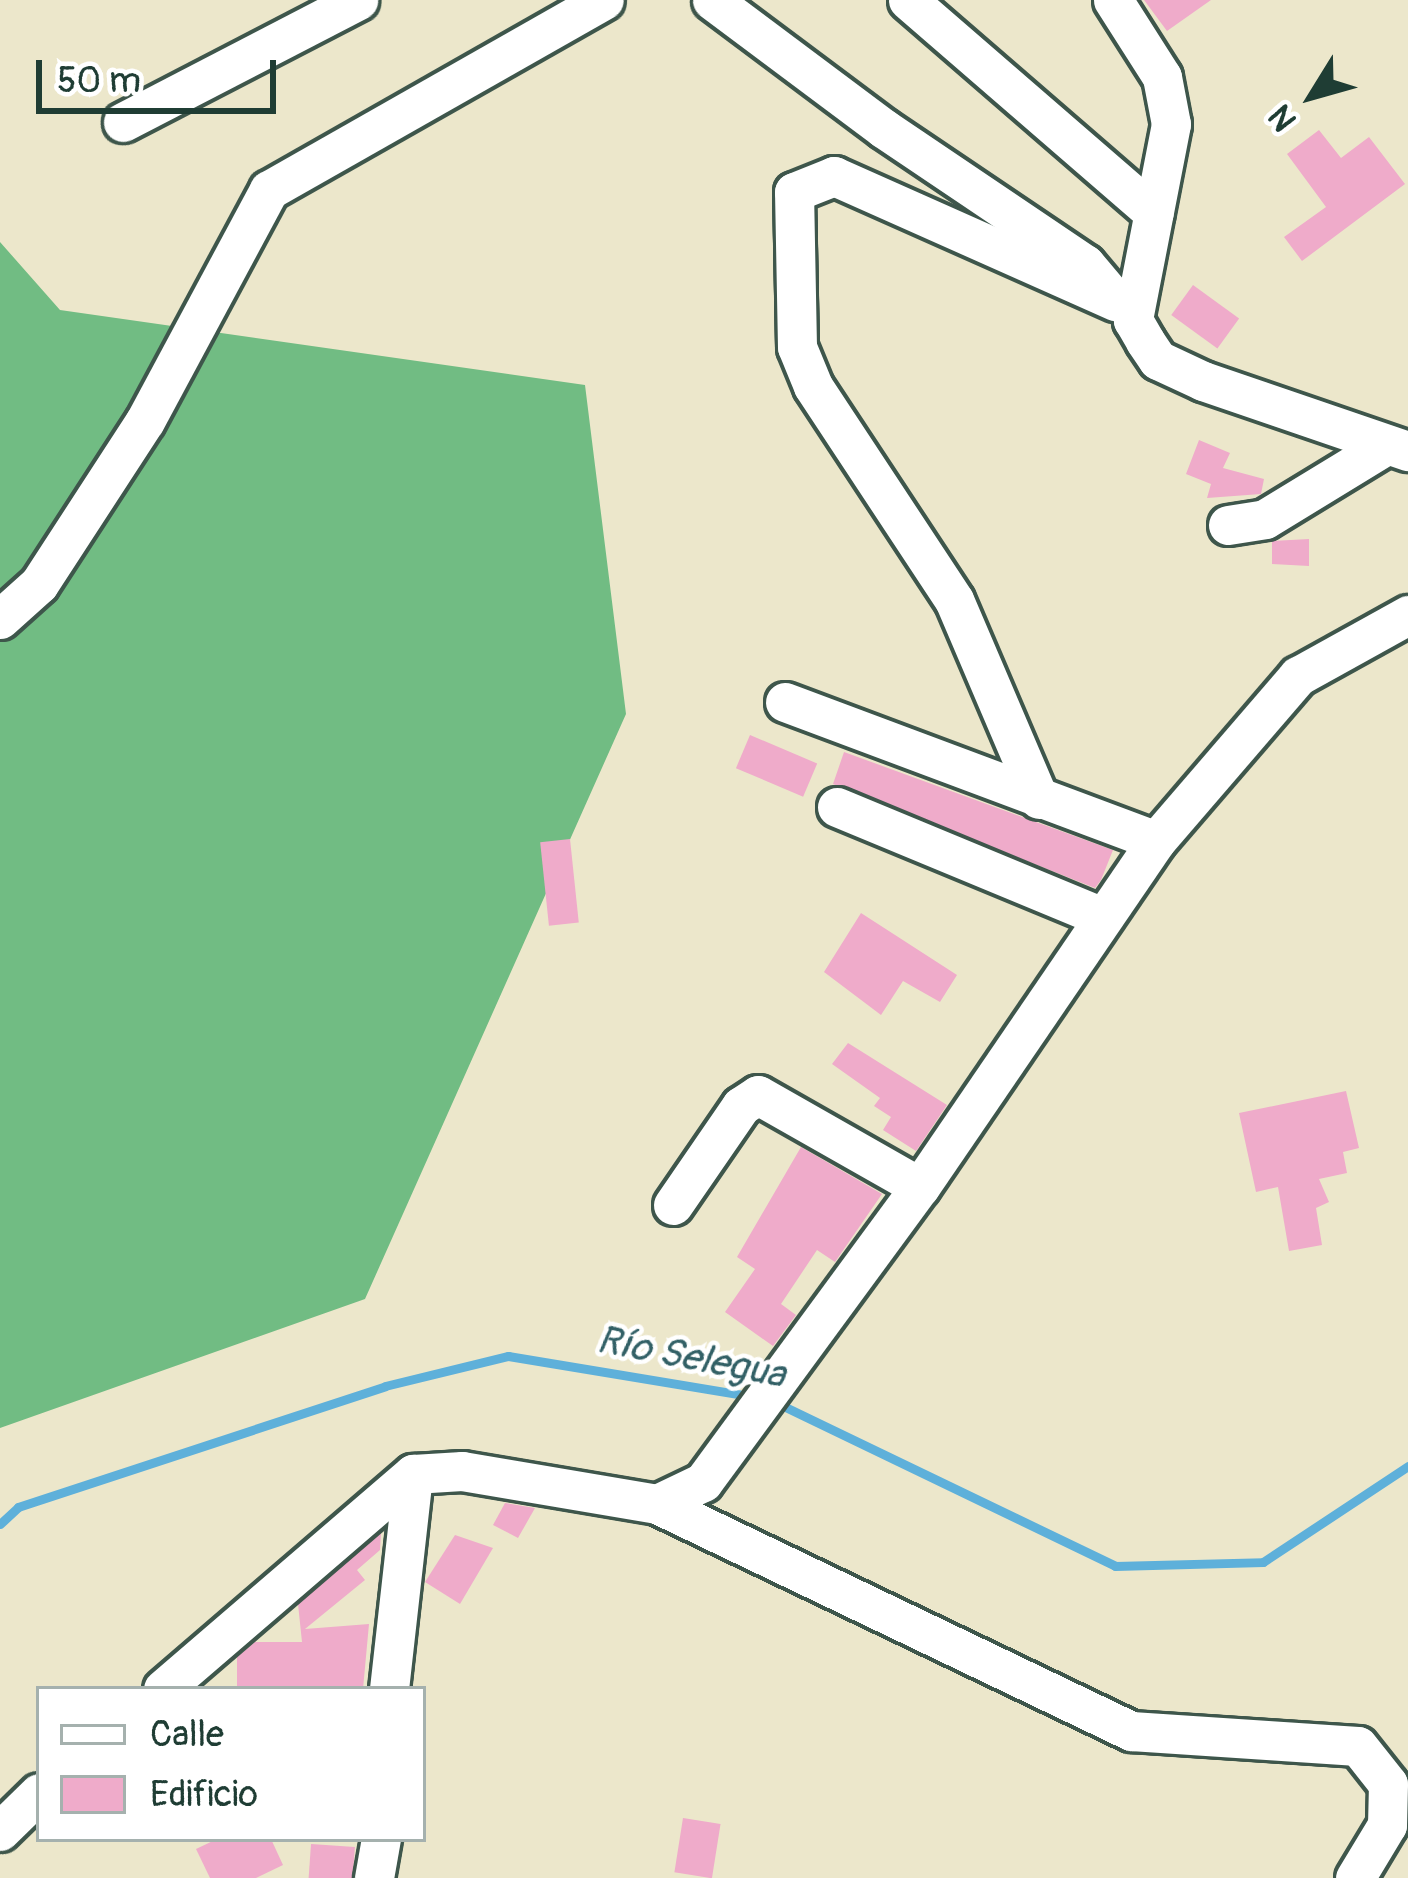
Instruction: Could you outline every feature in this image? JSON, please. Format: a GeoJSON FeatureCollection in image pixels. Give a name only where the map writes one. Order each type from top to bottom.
{"type":"FeatureCollection","features":[{"type":"Feature","properties":{"kind":"street"},"geometry":{"type":"LineString","coordinates":[[123,122],[358,0]]}},
{"type":"Feature","properties":{"kind":"street"},"geometry":{"type":"LineString","coordinates":[[0,620],[39,584],[145,421],[269,190],[604,0]]}},
{"type":"Feature","properties":{"kind":"street"},"geometry":{"type":"LineString","coordinates":[[712,0],[883,128],[1084,264],[1158,360],[1396,449]]}},
{"type":"Feature","properties":{"kind":"street"},"geometry":{"type":"LineString","coordinates":[[908,0],[1154,213]]}},
{"type":"Feature","properties":{"kind":"street"},"geometry":{"type":"LineString","coordinates":[[1113,0],[1162,77],[1172,124],[1154,213],[1124,311]]}},
{"type":"Feature","properties":{"kind":"street"},"geometry":{"type":"LineString","coordinates":[[1039,799],[954,600],[813,386],[797,346],[794,192],[834,176],[1124,311]]}},
{"type":"Feature","properties":{"kind":"street"},"geometry":{"type":"LineString","coordinates":[[1228,525],[1264,519],[1396,449]]}},
{"type":"Feature","properties":{"kind":"street"},"geometry":{"type":"LineString","coordinates":[[657,1504],[703,1482],[920,1187],[1156,841],[1298,676],[1408,615]]}},
{"type":"Feature","properties":{"kind":"street"},"geometry":{"type":"LineString","coordinates":[[784,702],[1156,841]]}},
{"type":"Feature","properties":{"kind":"street"},"geometry":{"type":"LineString","coordinates":[[837,807],[1103,917]]}},
{"type":"Feature","properties":{"kind":"street"},"geometry":{"type":"LineString","coordinates":[[673,1205],[741,1106],[758,1095],[920,1187]]}},
{"type":"Feature","properties":{"kind":"street"},"geometry":{"type":"LineString","coordinates":[[166,1686],[413,1474],[462,1471],[657,1504],[1132,1731],[1358,1746],[1388,1784],[1387,1825],[1355,1878]]}},
{"type":"Feature","properties":{"kind":"street"},"geometry":{"type":"LineString","coordinates":[[389,1686],[413,1474]]}},
{"type":"Feature","properties":{"kind":"street"},"geometry":{"type":"LineString","coordinates":[[0,1831],[36,1796]]}},
{"type":"Feature","properties":{"kind":"street"},"geometry":{"type":"LineString","coordinates":[[374,1878],[380,1842]]}},
{"type":"Feature","properties":{"kind":"green space"},"geometry":{"type":"Polygon","coordinates":[[[0,242],[60,310],[585,385],[626,714],[365,1299],[0,1428],[0,242]]]}},
{"type":"Feature","properties":{"kind":"building"},"geometry":{"type":"Polygon","coordinates":[[[1144,0],[1211,0],[1167,31],[1144,0]]]}},
{"type":"Feature","properties":{"kind":"building"},"geometry":{"type":"Polygon","coordinates":[[[1319,130],[1341,158],[1369,137],[1405,184],[1302,261],[1284,237],[1326,207],[1287,154],[1319,130]]]}},
{"type":"Feature","properties":{"kind":"building"},"geometry":{"type":"Polygon","coordinates":[[[1193,285],[1239,319],[1217,348],[1171,315],[1193,285]]]}},
{"type":"Feature","properties":{"kind":"building"},"geometry":{"type":"Polygon","coordinates":[[[1199,440],[1230,453],[1223,468],[1264,479],[1261,494],[1207,498],[1211,484],[1186,474],[1199,440]]]}},
{"type":"Feature","properties":{"kind":"building"},"geometry":{"type":"Polygon","coordinates":[[[1309,539],[1309,566],[1272,564],[1272,541],[1309,539]]]}},
{"type":"Feature","properties":{"kind":"building"},"geometry":{"type":"Polygon","coordinates":[[[750,735],[817,764],[803,797],[736,768],[750,735]]]}},
{"type":"Feature","properties":{"kind":"building"},"geometry":{"type":"Polygon","coordinates":[[[844,752],[1113,850],[1101,880],[1095,888],[833,784],[844,752]]]}},
{"type":"Feature","properties":{"kind":"building"},"geometry":{"type":"Polygon","coordinates":[[[570,839],[579,923],[549,926],[540,842],[570,839]]]}},
{"type":"Feature","properties":{"kind":"building"},"geometry":{"type":"Polygon","coordinates":[[[861,913],[957,975],[940,1002],[903,981],[881,1015],[824,972],[861,913]]]}},
{"type":"Feature","properties":{"kind":"building"},"geometry":{"type":"Polygon","coordinates":[[[848,1043],[947,1105],[916,1151],[883,1130],[891,1117],[874,1106],[880,1098],[832,1064],[848,1043]]]}},
{"type":"Feature","properties":{"kind":"building"},"geometry":{"type":"Polygon","coordinates":[[[1346,1091],[1359,1148],[1343,1152],[1347,1173],[1319,1179],[1329,1202],[1316,1208],[1322,1245],[1289,1251],[1278,1187],[1256,1192],[1239,1113],[1346,1091]]]}},
{"type":"Feature","properties":{"kind":"building"},"geometry":{"type":"Polygon","coordinates":[[[801,1147],[882,1194],[835,1262],[817,1250],[781,1304],[796,1315],[773,1346],[725,1312],[755,1269],[737,1257],[801,1147]]]}},
{"type":"Feature","properties":{"kind":"building"},"geometry":{"type":"Polygon","coordinates":[[[505,1503],[535,1508],[518,1538],[493,1525],[505,1503]]]}},
{"type":"Feature","properties":{"kind":"building"},"geometry":{"type":"Polygon","coordinates":[[[381,1533],[380,1550],[357,1570],[365,1580],[305,1629],[369,1624],[363,1686],[237,1686],[237,1657],[255,1642],[302,1642],[298,1604],[381,1533]]]}},
{"type":"Feature","properties":{"kind":"building"},"geometry":{"type":"Polygon","coordinates":[[[455,1535],[493,1548],[460,1604],[425,1582],[455,1535]]]}},
{"type":"Feature","properties":{"kind":"building"},"geometry":{"type":"Polygon","coordinates":[[[683,1818],[721,1824],[712,1878],[674,1872],[683,1818]]]}},
{"type":"Feature","properties":{"kind":"building"},"geometry":{"type":"Polygon","coordinates":[[[211,1842],[272,1842],[283,1865],[256,1878],[210,1878],[196,1849],[211,1842]]]}},
{"type":"Feature","properties":{"kind":"building"},"geometry":{"type":"Polygon","coordinates":[[[311,1844],[355,1847],[353,1878],[309,1878],[311,1844]]]}},
{"type":"Feature","properties":{"kind":"waterway","name":"Río Selegua"},"geometry":{"type":"LineString","coordinates":[[0,1524],[18,1507],[385,1386],[508,1356],[749,1396]]}},
{"type":"Feature","properties":{"kind":"waterway","name":"Río Selegua"},"geometry":{"type":"LineString","coordinates":[[777,1403],[1115,1566],[1263,1562],[1408,1466]]}}]}
